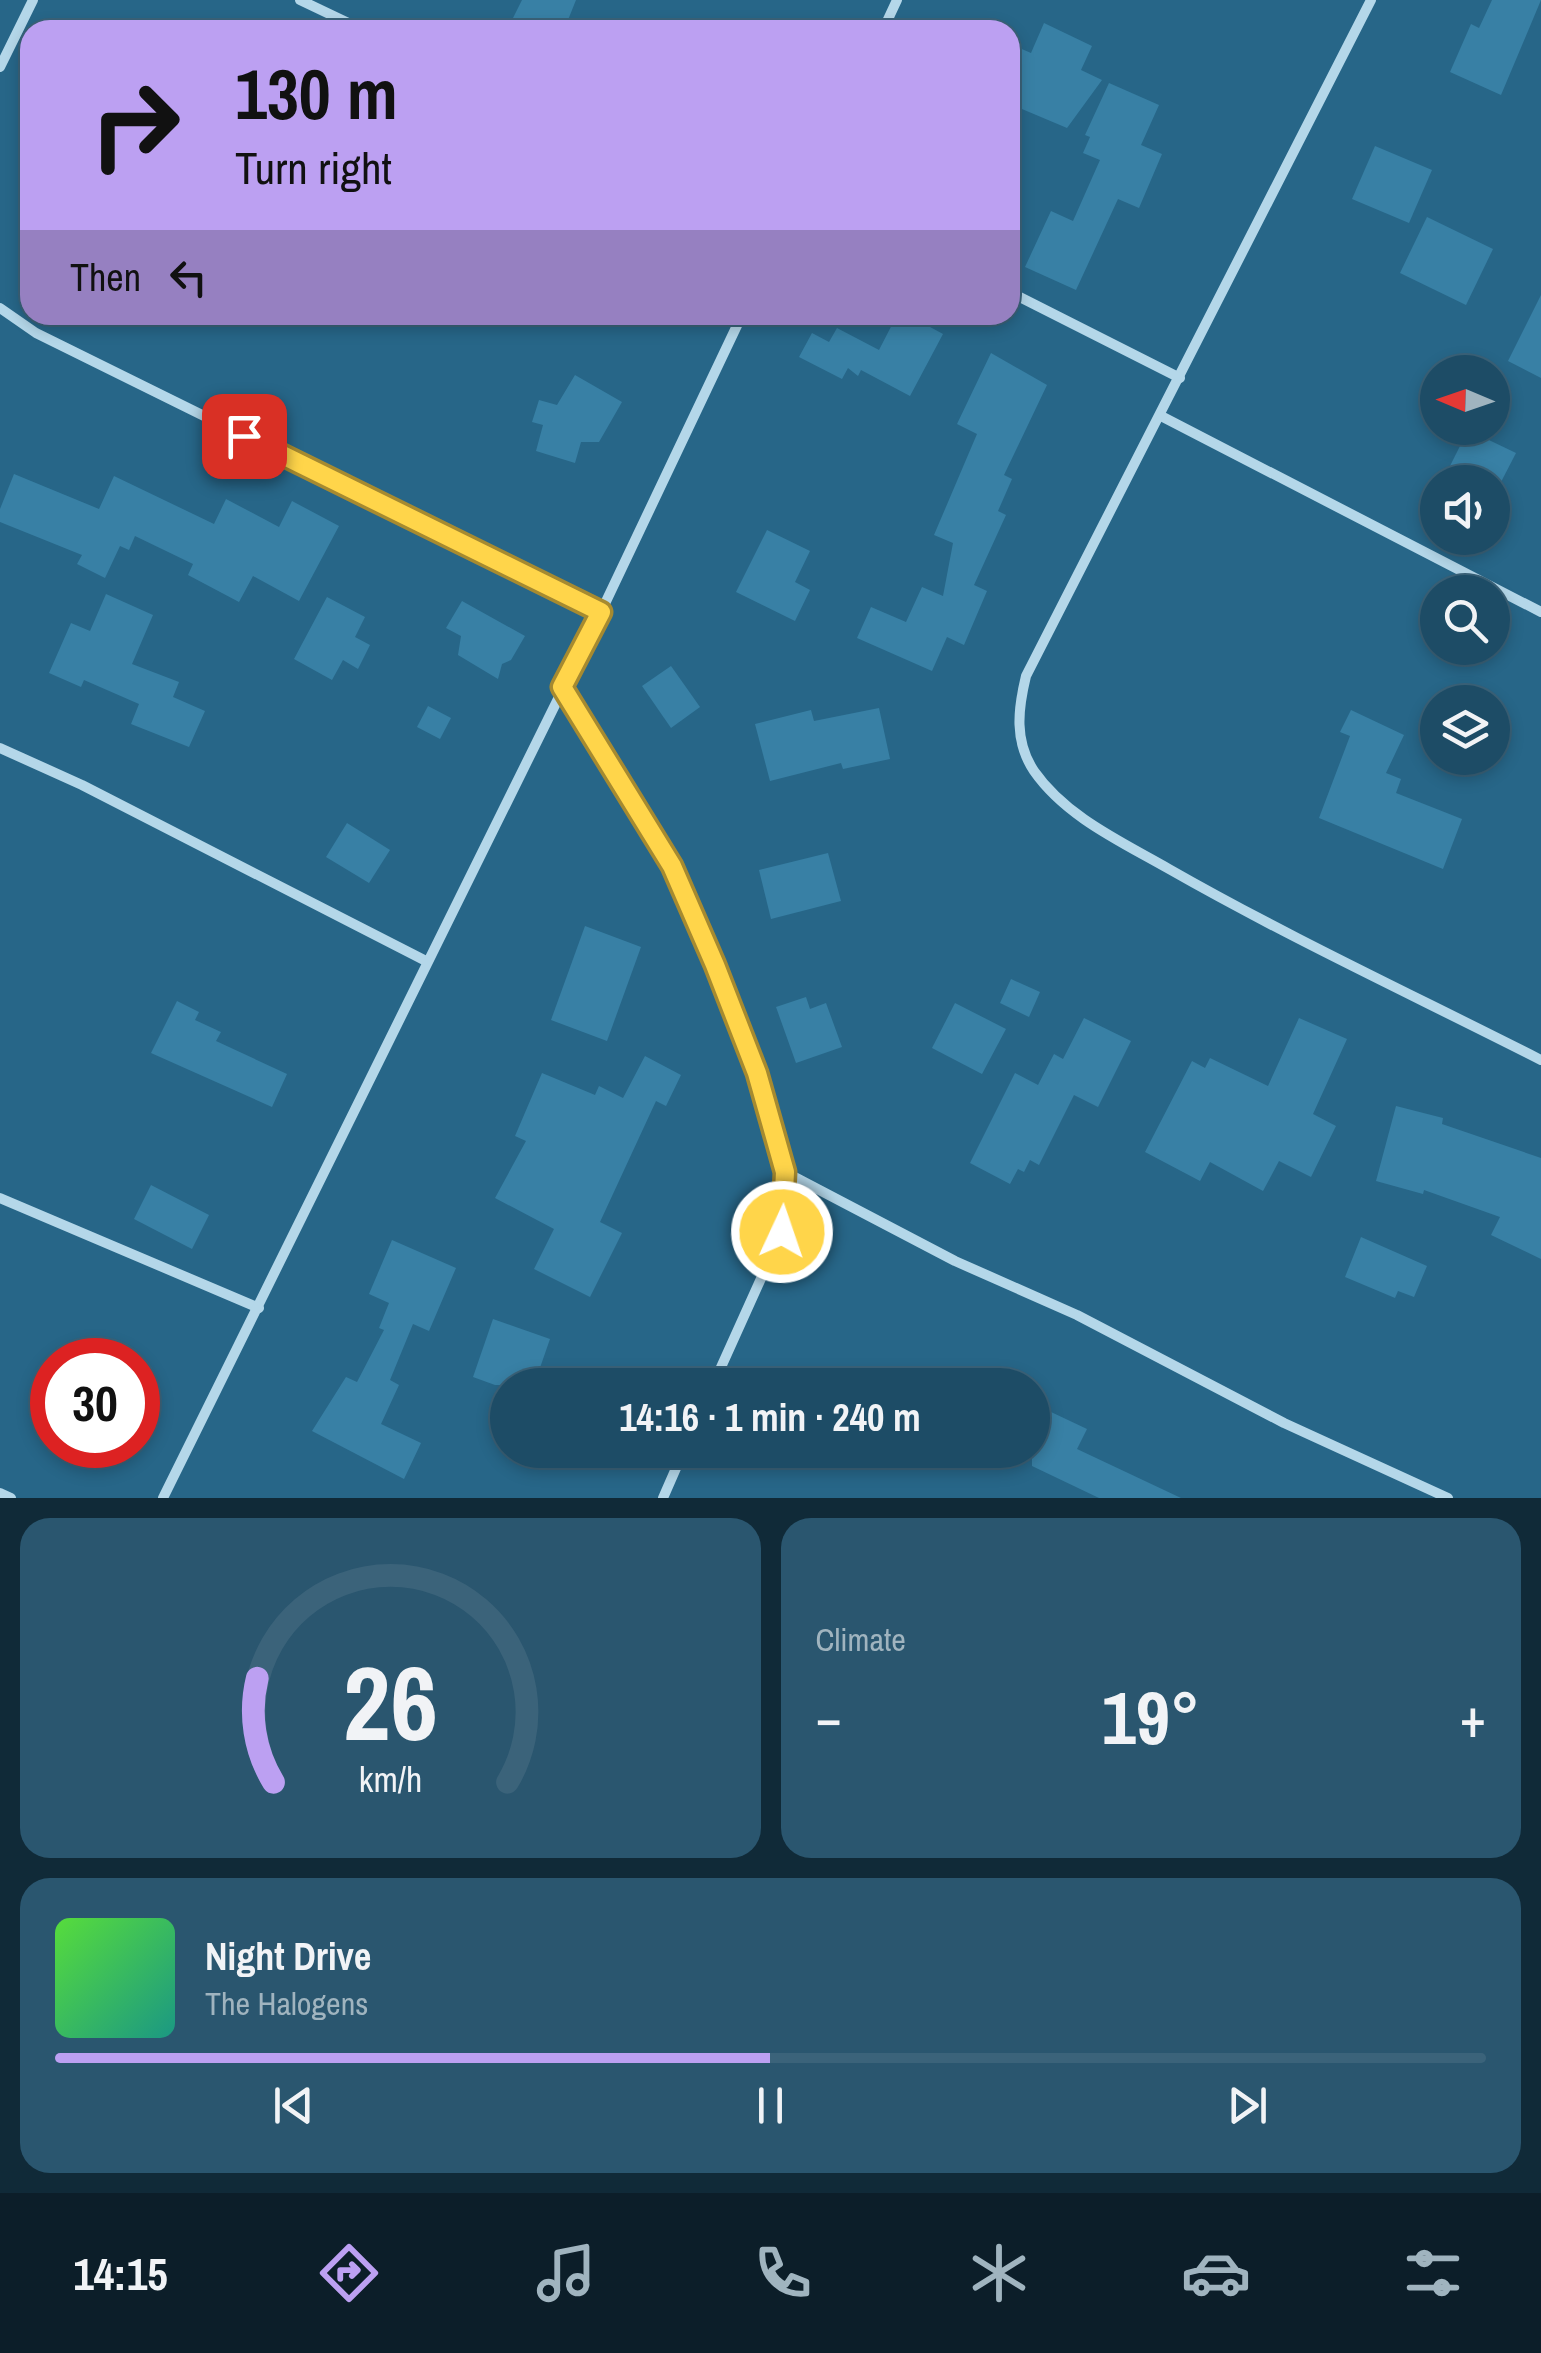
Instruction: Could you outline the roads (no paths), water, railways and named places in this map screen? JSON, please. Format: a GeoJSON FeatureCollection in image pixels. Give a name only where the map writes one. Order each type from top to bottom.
{"type":"FeatureCollection","features":[{"type":"Feature","properties":{"kind":"street"},"geometry":{"type":"LineString","coordinates":[[300,0],[342,20]]}},
{"type":"Feature","properties":{"kind":"street"},"geometry":{"type":"LineString","coordinates":[[1372,0],[1026,676],[1018,710],[1020,742],[1032,768],[1090,824],[1541,1060]]}},
{"type":"Feature","properties":{"kind":"street"},"geometry":{"type":"LineString","coordinates":[[0,67],[20,26]]}},
{"type":"Feature","properties":{"kind":"street"},"geometry":{"type":"LineString","coordinates":[[1020,297],[1180,378]]}},
{"type":"Feature","properties":{"kind":"street"},"geometry":{"type":"LineString","coordinates":[[24,325],[601,612]]}},
{"type":"Feature","properties":{"kind":"street"},"geometry":{"type":"LineString","coordinates":[[163,1498],[601,612],[737,325]]}},
{"type":"Feature","properties":{"kind":"street"},"geometry":{"type":"LineString","coordinates":[[1161,416],[1541,612]]}},
{"type":"Feature","properties":{"kind":"street"},"geometry":{"type":"LineString","coordinates":[[562,687],[672,866],[757,1073],[785,1172],[782,1232],[722,1368]]}},
{"type":"Feature","properties":{"kind":"street"},"geometry":{"type":"LineString","coordinates":[[0,748],[82,785],[426,961]]}},
{"type":"Feature","properties":{"kind":"street"},"geometry":{"type":"LineString","coordinates":[[785,1172],[955,1261],[1077,1315],[1284,1422],[1448,1498]]}},
{"type":"Feature","properties":{"kind":"street"},"geometry":{"type":"LineString","coordinates":[[0,1198],[259,1308]]}},
{"type":"Feature","properties":{"kind":"street"},"geometry":{"type":"LineString","coordinates":[[663,1498],[676,1468]]}},
{"type":"Feature","properties":{"kind":"street"},"geometry":{"type":"LineString","coordinates":[[0,1493],[11,1498]]}}]}
